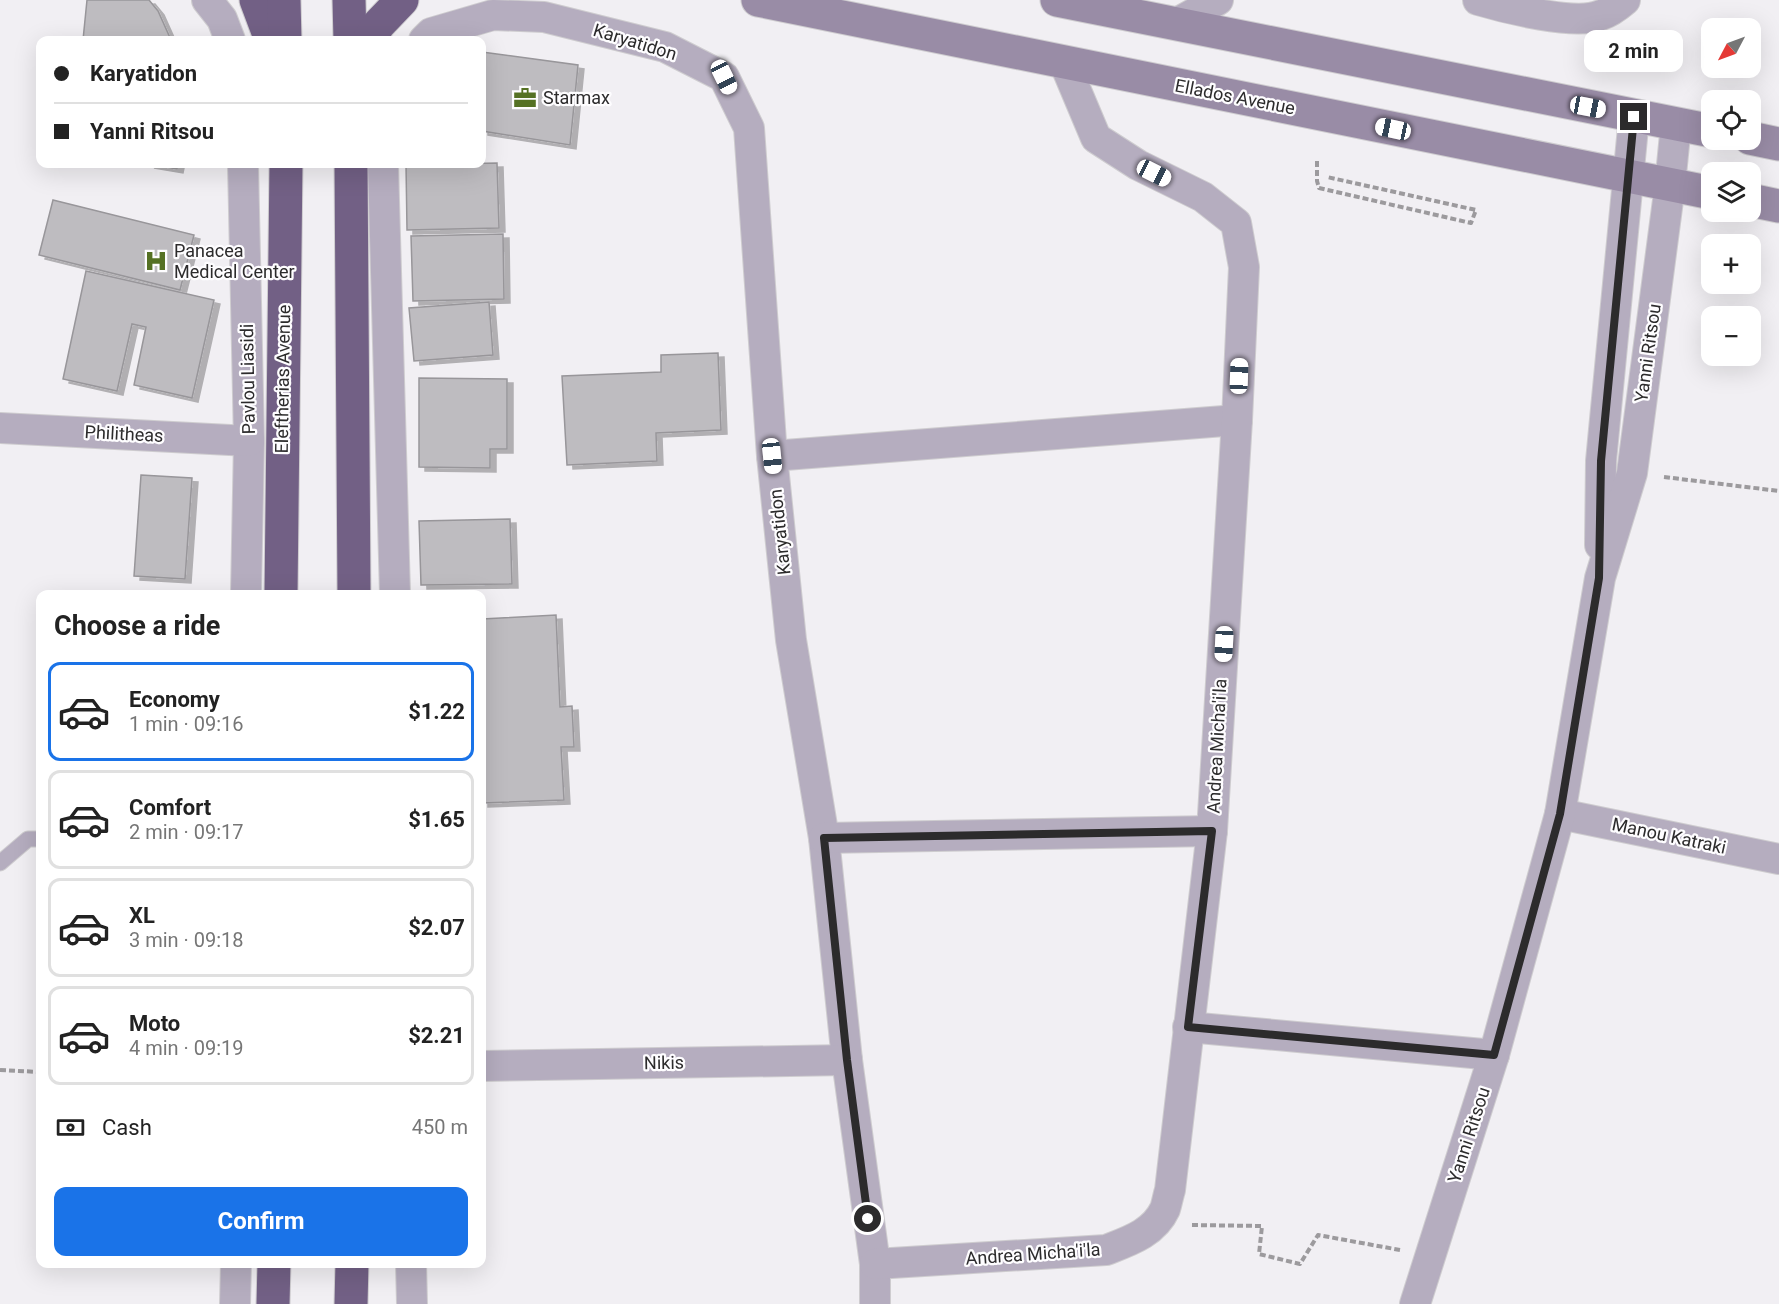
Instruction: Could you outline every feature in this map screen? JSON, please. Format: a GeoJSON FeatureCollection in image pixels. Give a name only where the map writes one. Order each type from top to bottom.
{"type":"FeatureCollection","features":[{"type":"Feature","properties":{"kind":"highway"},"geometry":{"type":"LineString","coordinates":[[256,0],[270,36]]}},
{"type":"Feature","properties":{"kind":"highway"},"geometry":{"type":"LineString","coordinates":[[284,0],[285,36]]}},
{"type":"Feature","properties":{"kind":"highway"},"geometry":{"type":"LineString","coordinates":[[349,0],[350,36]]}},
{"type":"Feature","properties":{"kind":"highway"},"geometry":{"type":"LineString","coordinates":[[372,36],[379,24],[402,0]]}},
{"type":"Feature","properties":{"kind":"highway","name":"Eleftherias Avenue"},"geometry":{"type":"LineString","coordinates":[[281,590],[286,168]]}},
{"type":"Feature","properties":{"kind":"highway"},"geometry":{"type":"LineString","coordinates":[[351,168],[354,590]]}},
{"type":"Feature","properties":{"kind":"highway"},"geometry":{"type":"LineString","coordinates":[[273,1304],[274,1268]]}},
{"type":"Feature","properties":{"kind":"highway"},"geometry":{"type":"LineString","coordinates":[[351,1304],[352,1268]]}},
{"type":"Feature","properties":{"kind":"main road","name":"Ellados Avenue"},"geometry":{"type":"LineString","coordinates":[[758,0],[1701,191]]}},
{"type":"Feature","properties":{"kind":"main road"},"geometry":{"type":"LineString","coordinates":[[1057,0],[1701,129]]}},
{"type":"Feature","properties":{"kind":"main road"},"geometry":{"type":"LineString","coordinates":[[1761,140],[1779,144]]}},
{"type":"Feature","properties":{"kind":"main road"},"geometry":{"type":"LineString","coordinates":[[1761,202],[1779,206]]}},
{"type":"Feature","properties":{"kind":"street"},"geometry":{"type":"LineString","coordinates":[[207,0],[222,19],[228,36]]}},
{"type":"Feature","properties":{"kind":"street"},"geometry":{"type":"LineString","coordinates":[[1175,24],[1218,0]]}},
{"type":"Feature","properties":{"kind":"street"},"geometry":{"type":"LineString","coordinates":[[1478,0],[1578,20],[1600,16],[1617,7],[1624,0]]}},
{"type":"Feature","properties":{"kind":"street","name":"Karyatidon"},"geometry":{"type":"LineString","coordinates":[[428,36],[431,33],[494,15],[544,17],[665,47],[724,77],[749,128],[772,456],[791,640],[824,838],[847,1060],[874,1264],[875,1304]]}},
{"type":"Feature","properties":{"kind":"street","name":"Andrea Micha'i'la"},"geometry":{"type":"LineString","coordinates":[[874,1264],[1106,1250],[1137,1238],[1153,1225],[1164,1210],[1170,1190],[1212,831],[1244,267],[1236,223],[1203,197],[1138,165],[1096,138],[1064,62]]}},
{"type":"Feature","properties":{"kind":"street","name":"Yanni Ritsou"},"geometry":{"type":"LineString","coordinates":[[1599,578],[1601,461],[1634,117]]}},
{"type":"Feature","properties":{"kind":"street","name":"Yanni Ritsou"},"geometry":{"type":"LineString","coordinates":[[1415,1304],[1494,1055],[1560,814],[1599,578],[1632,473],[1676,124]]}},
{"type":"Feature","properties":{"kind":"street","name":"Pavlou Liasidi"},"geometry":{"type":"LineString","coordinates":[[243,168],[249,441],[246,590]]}},
{"type":"Feature","properties":{"kind":"street"},"geometry":{"type":"LineString","coordinates":[[383,168],[395,590]]}},
{"type":"Feature","properties":{"kind":"street"},"geometry":{"type":"LineString","coordinates":[[772,456],[1237,420]]}},
{"type":"Feature","properties":{"kind":"street","name":"Philitheas"},"geometry":{"type":"LineString","coordinates":[[0,428],[249,441]]}},
{"type":"Feature","properties":{"kind":"street","name":"Manou Katraki"},"geometry":{"type":"LineString","coordinates":[[1560,814],[1779,859]]}},
{"type":"Feature","properties":{"kind":"street"},"geometry":{"type":"LineString","coordinates":[[824,838],[1212,831]]}},
{"type":"Feature","properties":{"kind":"street"},"geometry":{"type":"LineString","coordinates":[[1188,1027],[1494,1055]]}},
{"type":"Feature","properties":{"kind":"street","name":"Nikis"},"geometry":{"type":"LineString","coordinates":[[486,1065],[847,1060]]}},
{"type":"Feature","properties":{"kind":"street"},"geometry":{"type":"LineString","coordinates":[[236,1268],[236,1304]]}},
{"type":"Feature","properties":{"kind":"street"},"geometry":{"type":"LineString","coordinates":[[411,1268],[412,1304]]}},
{"type":"Feature","properties":{"kind":"lane"},"geometry":{"type":"LineString","coordinates":[[0,864],[28,839],[36,839]]}},
{"type":"Feature","properties":{"kind":"path"},"geometry":{"type":"LineString","coordinates":[[1317,161],[1319,188],[1471,224],[1476,210],[1327,177]]}},
{"type":"Feature","properties":{"kind":"path"},"geometry":{"type":"LineString","coordinates":[[1632,473],[1779,491]]}},
{"type":"Feature","properties":{"kind":"path"},"geometry":{"type":"LineString","coordinates":[[0,1070],[36,1072]]}},
{"type":"Feature","properties":{"kind":"path"},"geometry":{"type":"LineString","coordinates":[[1153,1225],[1262,1226],[1258,1254],[1300,1264],[1318,1234],[1430,1256]]}},
{"type":"Feature","properties":{"kind":"building"},"geometry":{"type":"Polygon","coordinates":[[[87,0],[149,0],[158,11],[169,36],[83,36],[87,0]]]}},
{"type":"Feature","properties":{"kind":"building"},"geometry":{"type":"Polygon","coordinates":[[[486,53],[578,65],[570,145],[486,132],[486,53]]]}},
{"type":"Feature","properties":{"kind":"building"},"geometry":{"type":"Polygon","coordinates":[[[486,163],[497,163],[499,228],[407,230],[406,168],[486,168],[486,163]]]}},
{"type":"Feature","properties":{"kind":"building"},"geometry":{"type":"Polygon","coordinates":[[[53,200],[194,235],[180,290],[39,255],[53,200]]]}},
{"type":"Feature","properties":{"kind":"building"},"geometry":{"type":"Polygon","coordinates":[[[503,234],[504,299],[413,301],[411,236],[503,234]]]}},
{"type":"Feature","properties":{"kind":"building"},"geometry":{"type":"Polygon","coordinates":[[[86,271],[214,300],[192,398],[134,385],[146,327],[132,324],[117,391],[63,379],[86,271]]]}},
{"type":"Feature","properties":{"kind":"building"},"geometry":{"type":"Polygon","coordinates":[[[489,302],[493,355],[414,361],[409,308],[489,302]]]}},
{"type":"Feature","properties":{"kind":"building"},"geometry":{"type":"Polygon","coordinates":[[[718,353],[721,430],[656,433],[657,461],[567,465],[562,376],[661,372],[661,355],[718,353]]]}},
{"type":"Feature","properties":{"kind":"building"},"geometry":{"type":"Polygon","coordinates":[[[419,378],[507,379],[507,449],[490,449],[490,468],[419,467],[419,378]]]}},
{"type":"Feature","properties":{"kind":"building"},"geometry":{"type":"Polygon","coordinates":[[[141,475],[192,478],[185,579],[134,576],[141,475]]]}},
{"type":"Feature","properties":{"kind":"building"},"geometry":{"type":"Polygon","coordinates":[[[510,519],[512,584],[421,585],[419,521],[510,519]]]}},
{"type":"Feature","properties":{"kind":"building"},"geometry":{"type":"Polygon","coordinates":[[[556,615],[560,707],[572,706],[574,747],[561,747],[564,800],[486,803],[486,619],[556,615]]]}},
{"type":"Feature","properties":{"kind":"place","name":"Starmax"},"geometry":{"type":"Point","coordinates":[525,98]}},
{"type":"Feature","properties":{"kind":"place","name":"Panacea Medical Center"},"geometry":{"type":"Point","coordinates":[156,261]}},
{"type":"Feature","properties":{"kind":"route"},"geometry":{"type":"LineString","coordinates":[[868,1219],[847,1060],[824,838],[1212,831],[1188,1027],[1494,1055],[1560,814],[1599,578],[1601,461],[1634,117]]}}]}
